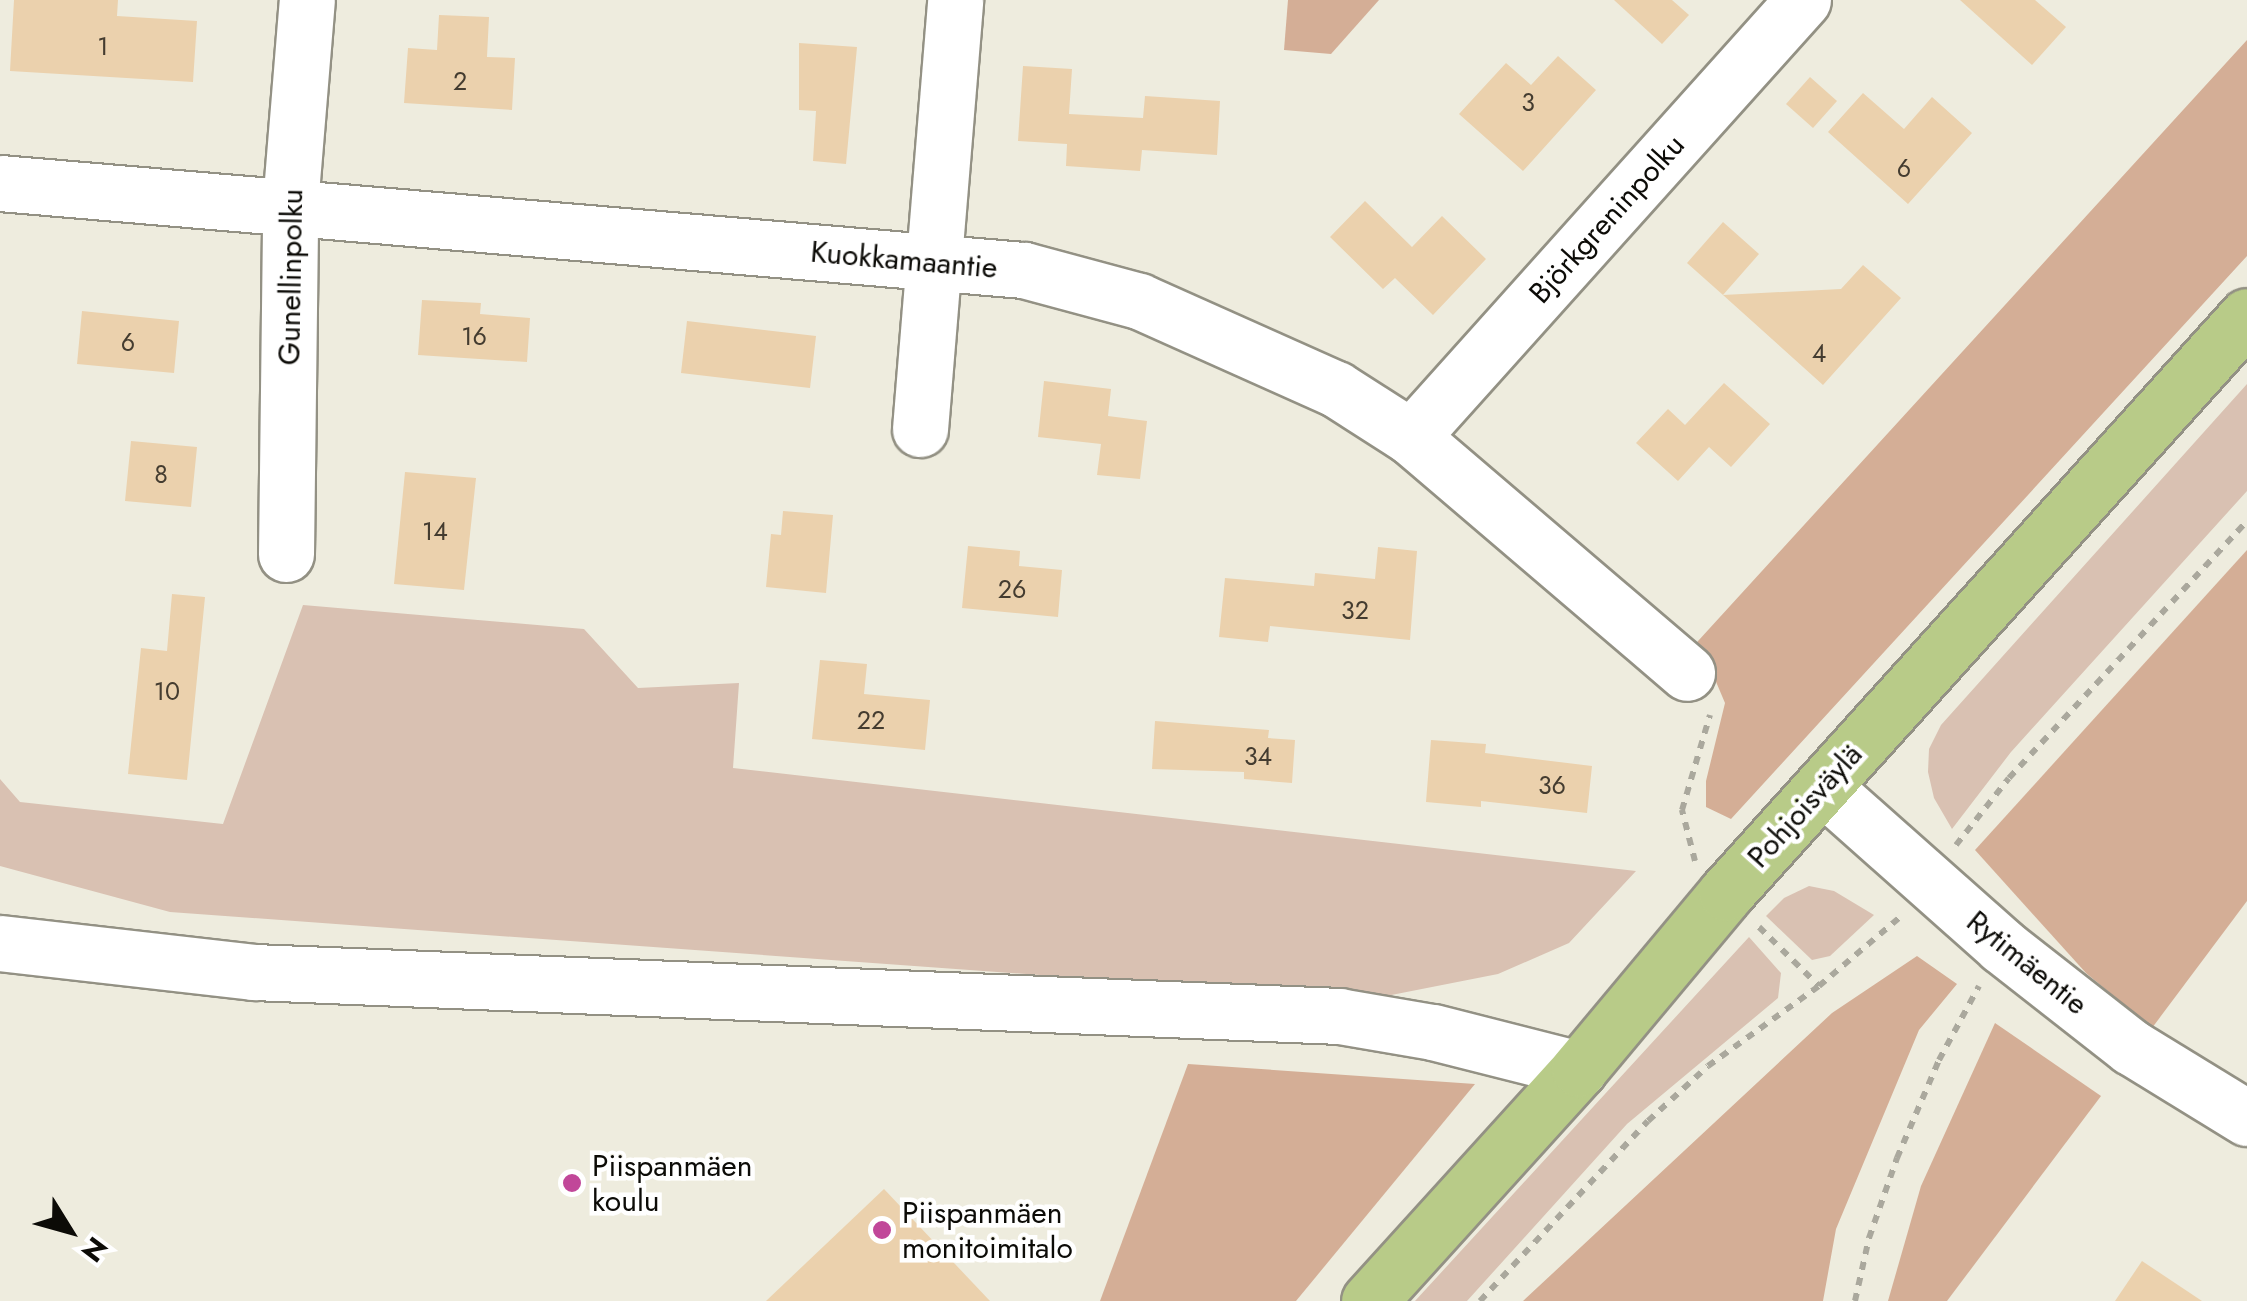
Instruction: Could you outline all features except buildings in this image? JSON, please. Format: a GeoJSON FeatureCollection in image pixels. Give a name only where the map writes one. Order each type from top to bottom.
{"type":"FeatureCollection","features":[{"type":"Feature","properties":{"kind":"main road","name":"Pohjoisväylä"},"geometry":{"type":"LineString","coordinates":[[1370,1301],[1580,1070],[1726,894],[2247,316]]}},
{"type":"Feature","properties":{"kind":"street","name":"Gunellinpolku"},"geometry":{"type":"LineString","coordinates":[[286,554],[290,205],[307,0]]}},
{"type":"Feature","properties":{"kind":"street"},"geometry":{"type":"LineString","coordinates":[[920,429],[954,0]]}},
{"type":"Feature","properties":{"kind":"street","name":"Björkgreninpolku"},"geometry":{"type":"LineString","coordinates":[[1411,437],[1802,0]]}},
{"type":"Feature","properties":{"kind":"street","name":"Kuokkamaantie"},"geometry":{"type":"LineString","coordinates":[[0,183],[1024,270],[1138,300],[1336,389],[1411,437],[1687,673]]}},
{"type":"Feature","properties":{"kind":"street","name":"Rytimäentie"},"geometry":{"type":"LineString","coordinates":[[1823,788],[2002,946],[2131,1047],[2247,1118]]}},
{"type":"Feature","properties":{"kind":"street"},"geometry":{"type":"LineString","coordinates":[[0,943],[254,972],[1338,1016],[1433,1032],[1580,1070]]}},
{"type":"Feature","properties":{"kind":"path"},"geometry":{"type":"LineString","coordinates":[[1959,842],[2009,778],[2247,521]]}},
{"type":"Feature","properties":{"kind":"path"},"geometry":{"type":"LineString","coordinates":[[1687,673],[1707,696],[1710,715],[1682,810],[1691,857]]}},
{"type":"Feature","properties":{"kind":"path"},"geometry":{"type":"LineString","coordinates":[[1480,1301],[1648,1121],[1708,1066],[1819,986],[1900,917],[1914,926]]}},
{"type":"Feature","properties":{"kind":"path"},"geometry":{"type":"LineString","coordinates":[[1760,928],[1819,986]]}},
{"type":"Feature","properties":{"kind":"path"},"geometry":{"type":"LineString","coordinates":[[1855,1301],[1869,1238],[1897,1158],[1939,1060],[1986,972]]}},
{"type":"Feature","properties":{"kind":"shaded area"},"geometry":{"type":"Polygon","coordinates":[[[1288,0],[1379,0],[1331,54],[1284,50],[1288,0]]]}},
{"type":"Feature","properties":{"kind":"shaded area"},"geometry":{"type":"Polygon","coordinates":[[[2247,40],[2247,256],[1731,819],[1706,807],[1706,781],[1725,703],[1714,677],[1688,652],[2247,40]]]}},
{"type":"Feature","properties":{"kind":"shaded area"},"geometry":{"type":"Polygon","coordinates":[[[2247,384],[2247,491],[2011,752],[1952,829],[1934,798],[1928,772],[1929,749],[1941,725],[2247,384]]]}},
{"type":"Feature","properties":{"kind":"shaded area"},"geometry":{"type":"Polygon","coordinates":[[[2247,550],[2247,901],[2152,1028],[2086,973],[1975,850],[2247,550]]]}},
{"type":"Feature","properties":{"kind":"shaded area"},"geometry":{"type":"Polygon","coordinates":[[[303,605],[584,629],[638,688],[739,683],[733,768],[1636,871],[1569,943],[1498,974],[1371,999],[170,912],[0,866],[0,779],[20,802],[223,824],[303,605]]]}},
{"type":"Feature","properties":{"kind":"shaded area"},"geometry":{"type":"Polygon","coordinates":[[[1809,886],[1834,891],[1874,915],[1830,956],[1812,960],[1766,916],[1784,898],[1809,886]]]}},
{"type":"Feature","properties":{"kind":"shaded area"},"geometry":{"type":"Polygon","coordinates":[[[1749,937],[1781,973],[1778,998],[1627,1124],[1467,1301],[1415,1301],[1749,937]]]}},
{"type":"Feature","properties":{"kind":"shaded area"},"geometry":{"type":"Polygon","coordinates":[[[1917,956],[1957,984],[1919,1030],[1836,1229],[1823,1301],[1523,1301],[1832,1013],[1917,956]]]}},
{"type":"Feature","properties":{"kind":"shaded area"},"geometry":{"type":"Polygon","coordinates":[[[1995,1023],[2101,1096],[1947,1301],[1888,1301],[1921,1186],[1995,1023]]]}},
{"type":"Feature","properties":{"kind":"shaded area"},"geometry":{"type":"Polygon","coordinates":[[[1188,1064],[1475,1084],[1296,1301],[1100,1301],[1188,1064]]]}},
{"type":"Feature","properties":{"kind":"place","name":"Piispanmäen koulu"},"geometry":{"type":"Point","coordinates":[572,1183]}},
{"type":"Feature","properties":{"kind":"place","name":"Piispanmäen monitoimitalo"},"geometry":{"type":"Point","coordinates":[882,1230]}}]}
